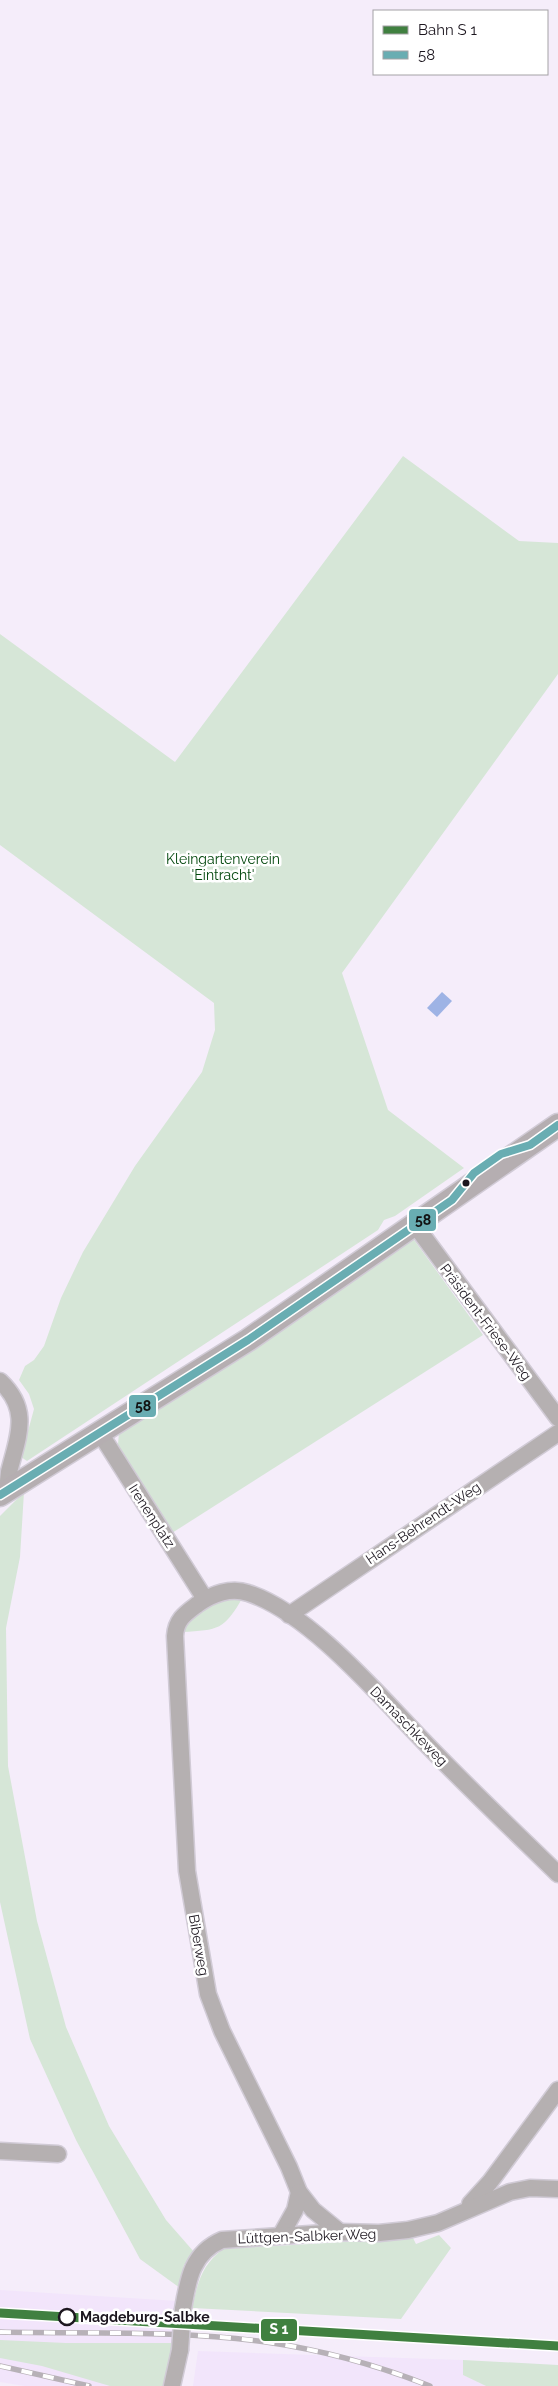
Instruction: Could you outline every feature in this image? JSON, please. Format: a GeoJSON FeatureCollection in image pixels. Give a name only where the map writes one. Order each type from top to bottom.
{"type":"FeatureCollection","features":[{"type":"Feature","properties":{"kind":"main road"},"geometry":{"type":"LineString","coordinates":[[6,1491],[248,1340],[558,1126]]}},
{"type":"Feature","properties":{"kind":"street"},"geometry":{"type":"LineString","coordinates":[[475,1183],[510,1171],[537,1152],[558,1126]]}},
{"type":"Feature","properties":{"kind":"street"},"geometry":{"type":"LineString","coordinates":[[452,1200],[474,1173],[501,1154],[530,1145]]}},
{"type":"Feature","properties":{"kind":"street","name":"Präsident-Friese-Weg"},"geometry":{"type":"LineString","coordinates":[[415,1225],[558,1418]]}},
{"type":"Feature","properties":{"kind":"street"},"geometry":{"type":"LineString","coordinates":[[0,1381],[17,1402],[21,1415],[6,1491]]}},
{"type":"Feature","properties":{"kind":"street","name":"Irenenplatz"},"geometry":{"type":"LineString","coordinates":[[100,1433],[205,1599]]}},
{"type":"Feature","properties":{"kind":"street","name":"Hans-Behrendt-Weg"},"geometry":{"type":"LineString","coordinates":[[289,1615],[558,1433]]}},
{"type":"Feature","properties":{"kind":"street","name":"Damaschkeweg"},"geometry":{"type":"LineString","coordinates":[[205,1599],[226,1592],[248,1592],[289,1615],[337,1654],[558,1874]]}},
{"type":"Feature","properties":{"kind":"street","name":"Biberweg"},"geometry":{"type":"LineString","coordinates":[[205,1599],[184,1614],[177,1624],[175,1636],[187,1871],[207,1987],[222,2030],[289,2167],[299,2192],[313,2210],[340,2232]]}},
{"type":"Feature","properties":{"kind":"street"},"geometry":{"type":"LineString","coordinates":[[461,2212],[490,2182],[558,2090]]}},
{"type":"Feature","properties":{"kind":"street"},"geometry":{"type":"LineString","coordinates":[[0,2150],[58,2154]]}},
{"type":"Feature","properties":{"kind":"street","name":"Lüttgen-Salbker Weg"},"geometry":{"type":"LineString","coordinates":[[172,2386],[180,2350],[190,2273],[198,2258],[208,2247],[222,2240],[281,2235],[408,2230],[438,2223],[490,2199],[515,2191],[540,2188],[558,2189]]}},
{"type":"Feature","properties":{"kind":"street"},"geometry":{"type":"LineString","coordinates":[[281,2235],[295,2210],[299,2192]]}},
{"type":"Feature","properties":{"kind":"shaded area"},"geometry":{"type":"Polygon","coordinates":[[[0,2290],[178,2301],[175,2340],[164,2386],[24,2386],[0,2382],[0,2290]]]}},
{"type":"Feature","properties":{"kind":"shaded area"},"geometry":{"type":"Polygon","coordinates":[[[198,2351],[463,2360],[463,2375],[486,2386],[193,2386],[198,2351]]]}},
{"type":"Feature","properties":{"kind":"green space","name":"Kleingartenverein 'Eintracht'"},"geometry":{"type":"Polygon","coordinates":[[[403,456],[519,541],[558,543],[558,674],[342,973],[388,1110],[464,1168],[395,1216],[384,1220],[378,1230],[27,1461],[21,1457],[34,1409],[29,1394],[19,1380],[25,1366],[34,1360],[44,1346],[61,1298],[83,1252],[135,1166],[202,1072],[215,1030],[214,1003],[0,845],[0,634],[175,762],[403,456]]]}},
{"type":"Feature","properties":{"kind":"green space"},"geometry":{"type":"Polygon","coordinates":[[[412,1237],[483,1335],[172,1533],[122,1454],[118,1445],[119,1432],[412,1237]]]}},
{"type":"Feature","properties":{"kind":"green space"},"geometry":{"type":"Polygon","coordinates":[[[24,1492],[20,1557],[6,1628],[8,1766],[37,1921],[66,2027],[109,2126],[166,2220],[194,2252],[184,2265],[180,2288],[140,2259],[76,2140],[30,2039],[0,1902],[0,1516],[24,1492]]]}},
{"type":"Feature","properties":{"kind":"green space"},"geometry":{"type":"Polygon","coordinates":[[[243,1597],[231,1616],[219,1626],[213,1629],[182,1632],[194,1618],[208,1607],[225,1600],[243,1597]]]}},
{"type":"Feature","properties":{"kind":"green space"},"geometry":{"type":"Polygon","coordinates":[[[439,2235],[451,2248],[401,2319],[192,2308],[196,2290],[205,2268],[223,2249],[413,2238],[416,2244],[439,2235]]]}},
{"type":"Feature","properties":{"kind":"green space"},"geometry":{"type":"Polygon","coordinates":[[[0,2340],[66,2343],[175,2343],[165,2386],[110,2386],[42,2366],[0,2358],[0,2340]]]}},
{"type":"Feature","properties":{"kind":"green space"},"geometry":{"type":"Polygon","coordinates":[[[463,2360],[558,2365],[558,2386],[486,2386],[463,2375],[463,2360]]]}},
{"type":"Feature","properties":{"kind":"water"},"geometry":{"type":"Polygon","coordinates":[[[442,992],[452,1001],[437,1017],[427,1008],[442,992]]]}},
{"type":"Feature","properties":{"kind":"railway"},"geometry":{"type":"LineString","coordinates":[[0,2332],[166,2334],[266,2342],[308,2349],[349,2359],[390,2371],[430,2386]]}},
{"type":"Feature","properties":{"kind":"railway"},"geometry":{"type":"LineString","coordinates":[[0,2366],[89,2386]]}},
{"type":"Feature","properties":{"kind":"transit line","name":"58"},"geometry":{"type":"LineString","coordinates":[[0,1495],[248,1340],[452,1200],[474,1173],[501,1154],[530,1145],[558,1125]]}},
{"type":"Feature","properties":{"kind":"transit line"},"geometry":{"type":"LineString","coordinates":[[0,2313],[558,2346]]}},
{"type":"Feature","properties":{"kind":"place","name":"Magdeburg-Salbke"},"geometry":{"type":"Point","coordinates":[67,2317]}}]}
